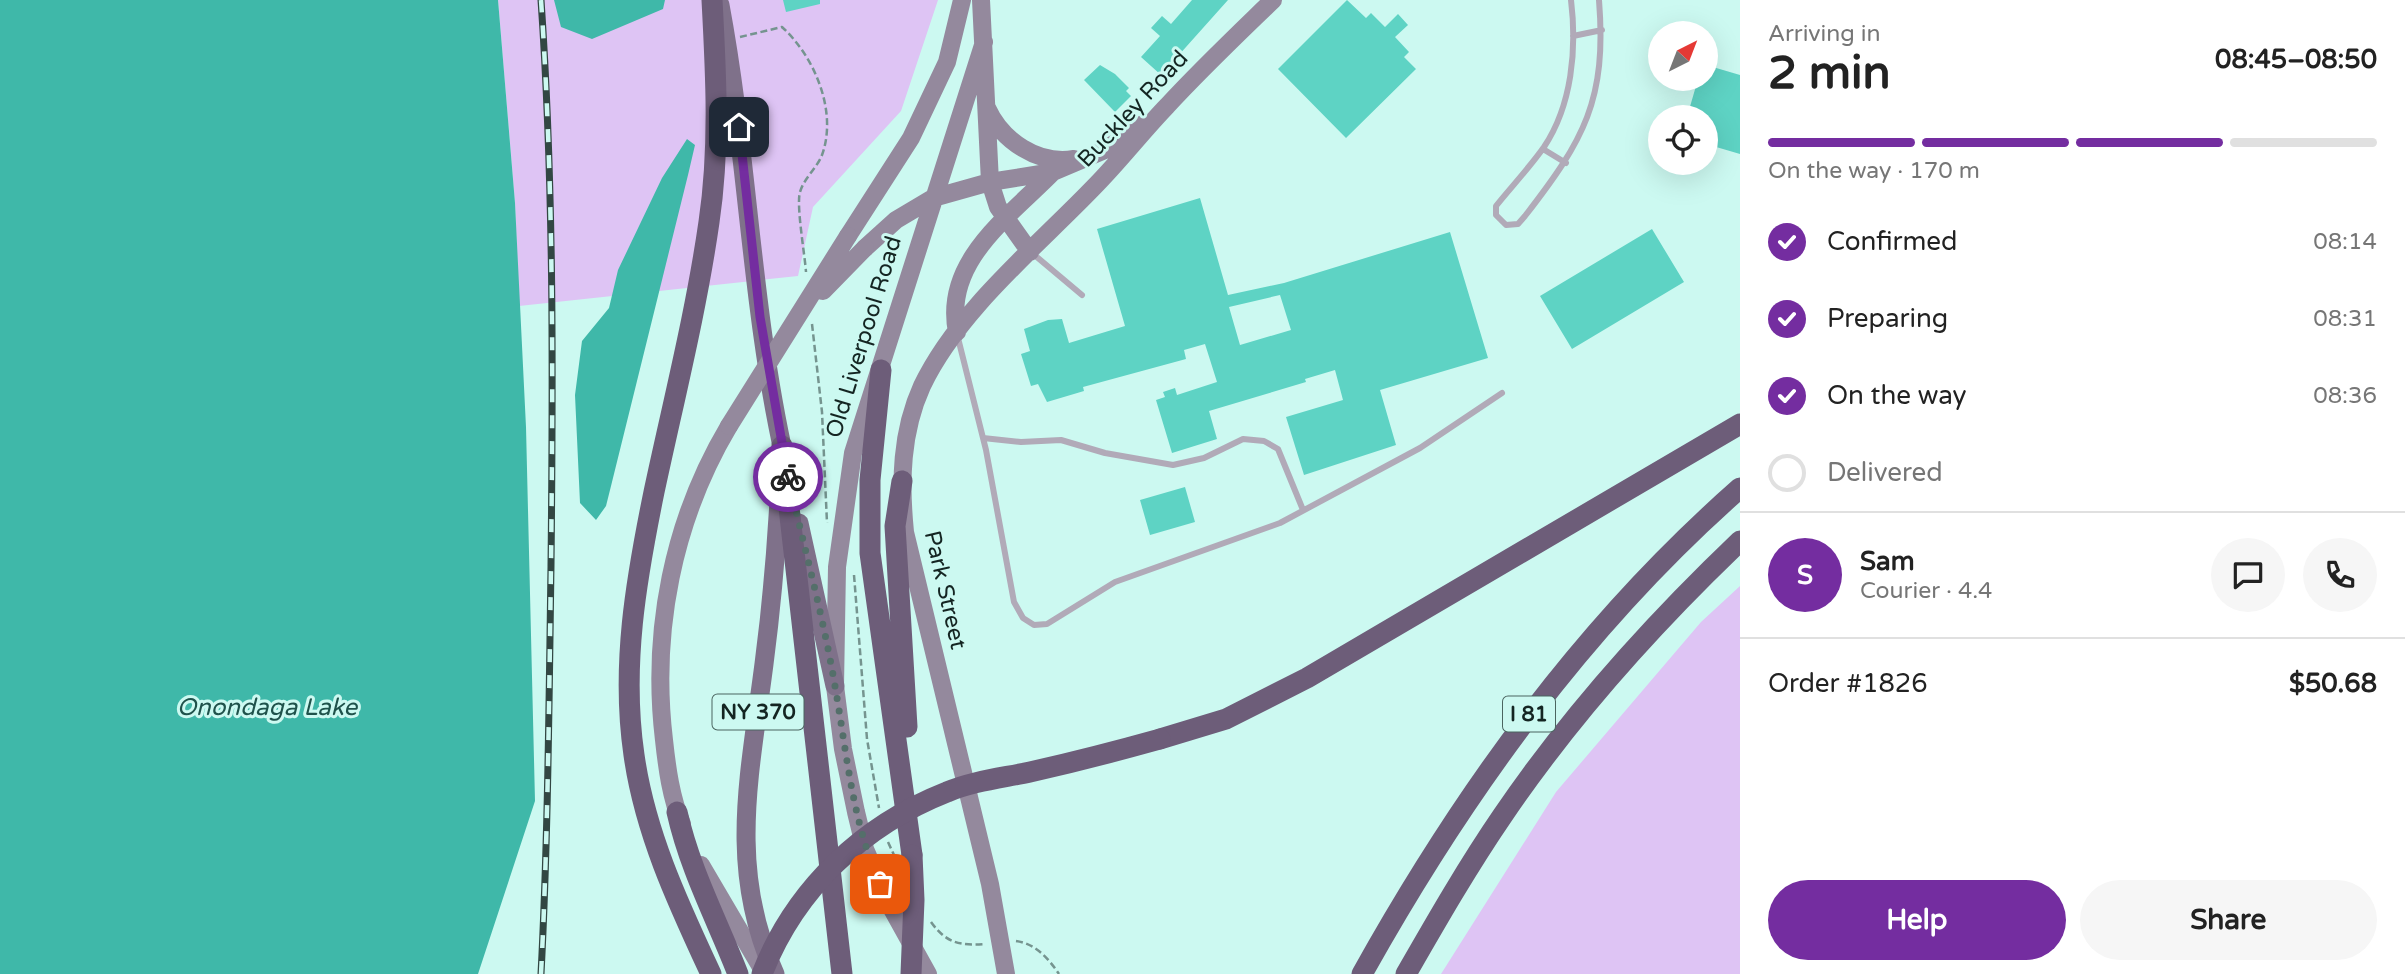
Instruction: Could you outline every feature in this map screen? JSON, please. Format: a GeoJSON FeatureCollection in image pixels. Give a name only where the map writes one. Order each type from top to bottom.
{"type":"FeatureCollection","features":[{"type":"Feature","properties":{"kind":"highway"},"geometry":{"type":"LineString","coordinates":[[711,974],[664,870],[648,820],[634,757],[628,675],[636,580],[709,223],[717,126],[712,0]]}},
{"type":"Feature","properties":{"kind":"highway"},"geometry":{"type":"LineString","coordinates":[[881,370],[870,480],[870,553],[912,855],[914,900],[911,974]]}},
{"type":"Feature","properties":{"kind":"highway"},"geometry":{"type":"LineString","coordinates":[[764,974],[783,928],[802,898],[861,838],[900,814],[947,791],[976,782],[1093,758],[1226,719],[1307,678],[1740,424]]}},
{"type":"Feature","properties":{"kind":"highway"},"geometry":{"type":"LineString","coordinates":[[782,446],[842,974]]}},
{"type":"Feature","properties":{"kind":"highway"},"geometry":{"type":"LineString","coordinates":[[902,481],[895,526],[898,609],[915,811],[912,855]]}},
{"type":"Feature","properties":{"kind":"highway","name":"I 81"},"geometry":{"type":"LineString","coordinates":[[1362,974],[1400,905],[1465,803],[1534,707],[1643,580],[1740,488]]}},
{"type":"Feature","properties":{"kind":"highway","name":"I 81"},"geometry":{"type":"LineString","coordinates":[[1406,974],[1504,813],[1547,757],[1618,667],[1682,596],[1740,541]]}},
{"type":"Feature","properties":{"kind":"highway"},"geometry":{"type":"LineString","coordinates":[[677,813],[685,848],[702,893],[738,974]]}},
{"type":"Feature","properties":{"kind":"main road","name":"NY 370"},"geometry":{"type":"LineString","coordinates":[[719,0],[739,127],[760,317],[782,446],[835,686]]}},
{"type":"Feature","properties":{"kind":"main road"},"geometry":{"type":"LineString","coordinates":[[764,974],[723,905],[677,813],[667,765],[660,707],[663,620],[677,549],[695,496],[729,426],[911,138],[947,62],[962,0]]}},
{"type":"Feature","properties":{"kind":"main road","name":"Old Liverpool Road"},"geometry":{"type":"LineString","coordinates":[[981,0],[990,182],[998,207],[1031,252]]}},
{"type":"Feature","properties":{"kind":"main road","name":"Buckley Road"},"geometry":{"type":"LineString","coordinates":[[1031,252],[1124,156],[1166,107],[1273,0]]}},
{"type":"Feature","properties":{"kind":"main road","name":"Old Liverpool Road"},"geometry":{"type":"LineString","coordinates":[[928,974],[888,902],[865,849],[843,749],[835,686],[837,567],[850,470],[869,401],[984,42]]}},
{"type":"Feature","properties":{"kind":"main road"},"geometry":{"type":"LineString","coordinates":[[985,104],[998,128],[1015,144],[1034,154],[1058,160],[1088,157]]}},
{"type":"Feature","properties":{"kind":"main road"},"geometry":{"type":"LineString","coordinates":[[801,313],[896,220],[933,198],[990,182],[1053,172],[1115,143],[1166,107]]}},
{"type":"Feature","properties":{"kind":"main road"},"geometry":{"type":"LineString","coordinates":[[957,332],[956,292],[961,274],[974,253],[1053,172]]}},
{"type":"Feature","properties":{"kind":"main road","name":"Park Street"},"geometry":{"type":"LineString","coordinates":[[1006,974],[990,884],[905,532],[902,481],[911,416],[937,358],[957,332],[1031,252]]}},
{"type":"Feature","properties":{"kind":"main road","name":"NY 370"},"geometry":{"type":"LineString","coordinates":[[775,974],[754,916],[744,856],[747,794],[775,554],[782,446]]}},
{"type":"Feature","properties":{"kind":"lane"},"geometry":{"type":"LineString","coordinates":[[1571,0],[1572,65],[1565,100],[1543,149],[1496,205],[1496,215],[1506,225],[1518,224],[1566,163],[1591,111],[1600,64],[1602,30],[1599,0]]}},
{"type":"Feature","properties":{"kind":"lane"},"geometry":{"type":"LineString","coordinates":[[1573,36],[1602,30]]}},
{"type":"Feature","properties":{"kind":"lane"},"geometry":{"type":"LineString","coordinates":[[1543,149],[1566,163]]}},
{"type":"Feature","properties":{"kind":"lane"},"geometry":{"type":"LineString","coordinates":[[1031,252],[1082,295]]}},
{"type":"Feature","properties":{"kind":"lane"},"geometry":{"type":"LineString","coordinates":[[957,332],[983,438],[1014,602],[1021,617],[1034,625],[1047,624],[1115,582],[1150,567],[1280,523],[1420,448],[1503,393]]}},
{"type":"Feature","properties":{"kind":"lane"},"geometry":{"type":"LineString","coordinates":[[983,438],[1021,442],[1061,440],[1105,453],[1172,465],[1204,458],[1243,439],[1264,441],[1278,449],[1303,510]]}},
{"type":"Feature","properties":{"kind":"shaded area"},"geometry":{"type":"Polygon","coordinates":[[[498,0],[938,0],[901,111],[813,207],[798,276],[519,306],[515,203],[498,0]]]}},
{"type":"Feature","properties":{"kind":"shaded area"},"geometry":{"type":"Polygon","coordinates":[[[1740,586],[1740,974],[1441,974],[1556,792],[1701,622],[1740,586]]]}},
{"type":"Feature","properties":{"kind":"water","name":"Onondaga Lake"},"geometry":{"type":"Polygon","coordinates":[[[0,0],[498,0],[515,203],[526,427],[535,801],[478,974],[0,974],[0,0]]]}},
{"type":"Feature","properties":{"kind":"water"},"geometry":{"type":"Polygon","coordinates":[[[554,0],[665,0],[663,9],[592,39],[561,27],[554,0]]]}},
{"type":"Feature","properties":{"kind":"water"},"geometry":{"type":"Polygon","coordinates":[[[687,139],[695,145],[688,175],[606,506],[596,520],[580,503],[575,395],[582,341],[609,308],[618,270],[662,178],[687,139]]]}},
{"type":"Feature","properties":{"kind":"building"},"geometry":{"type":"Polygon","coordinates":[[[783,0],[820,0],[820,4],[786,12],[783,0]]]}},
{"type":"Feature","properties":{"kind":"building"},"geometry":{"type":"Polygon","coordinates":[[[1192,0],[1228,0],[1161,75],[1141,57],[1160,36],[1151,28],[1162,16],[1171,24],[1192,0]]]}},
{"type":"Feature","properties":{"kind":"building"},"geometry":{"type":"Polygon","coordinates":[[[1347,0],[1366,18],[1371,13],[1385,27],[1398,14],[1408,25],[1395,37],[1409,52],[1404,57],[1416,69],[1346,138],[1278,69],[1347,0]]]}},
{"type":"Feature","properties":{"kind":"building"},"geometry":{"type":"Polygon","coordinates":[[[1100,65],[1115,74],[1129,88],[1126,91],[1131,96],[1115,112],[1084,80],[1100,65]]]}},
{"type":"Feature","properties":{"kind":"building"},"geometry":{"type":"Polygon","coordinates":[[[1718,69],[1740,75],[1740,154],[1718,148],[1718,105],[1690,105],[1695,91],[1718,91],[1718,69]]]}},
{"type":"Feature","properties":{"kind":"building"},"geometry":{"type":"Polygon","coordinates":[[[1200,198],[1228,295],[1284,283],[1450,232],[1488,358],[1380,390],[1396,445],[1304,475],[1286,417],[1343,400],[1335,370],[1305,379],[1306,382],[1209,411],[1217,439],[1172,453],[1156,400],[1165,397],[1163,392],[1175,388],[1177,395],[1217,382],[1205,344],[1184,350],[1186,359],[1083,387],[1084,391],[1047,402],[1038,384],[1031,386],[1021,354],[1030,351],[1024,329],[1048,320],[1062,319],[1069,343],[1125,326],[1097,229],[1200,198]],[[1280,295],[1229,307],[1240,345],[1291,330],[1280,295]]]}},
{"type":"Feature","properties":{"kind":"building"},"geometry":{"type":"Polygon","coordinates":[[[1652,229],[1684,282],[1572,349],[1540,296],[1652,229]]]}},
{"type":"Feature","properties":{"kind":"building"},"geometry":{"type":"Polygon","coordinates":[[[1185,487],[1195,522],[1150,535],[1140,500],[1185,487]]]}},
{"type":"Feature","properties":{"kind":"railway"},"geometry":{"type":"LineString","coordinates":[[541,0],[550,212],[552,495],[549,719],[541,974]]}},
{"type":"Feature","properties":{"kind":"way so far"},"geometry":{"type":"LineString","coordinates":[[788,477],[835,686],[843,749],[856,812],[865,849],[880,884]]}},
{"type":"Feature","properties":{"kind":"route"},"geometry":{"type":"LineString","coordinates":[[739,127],[760,317],[788,477]]}}]}
